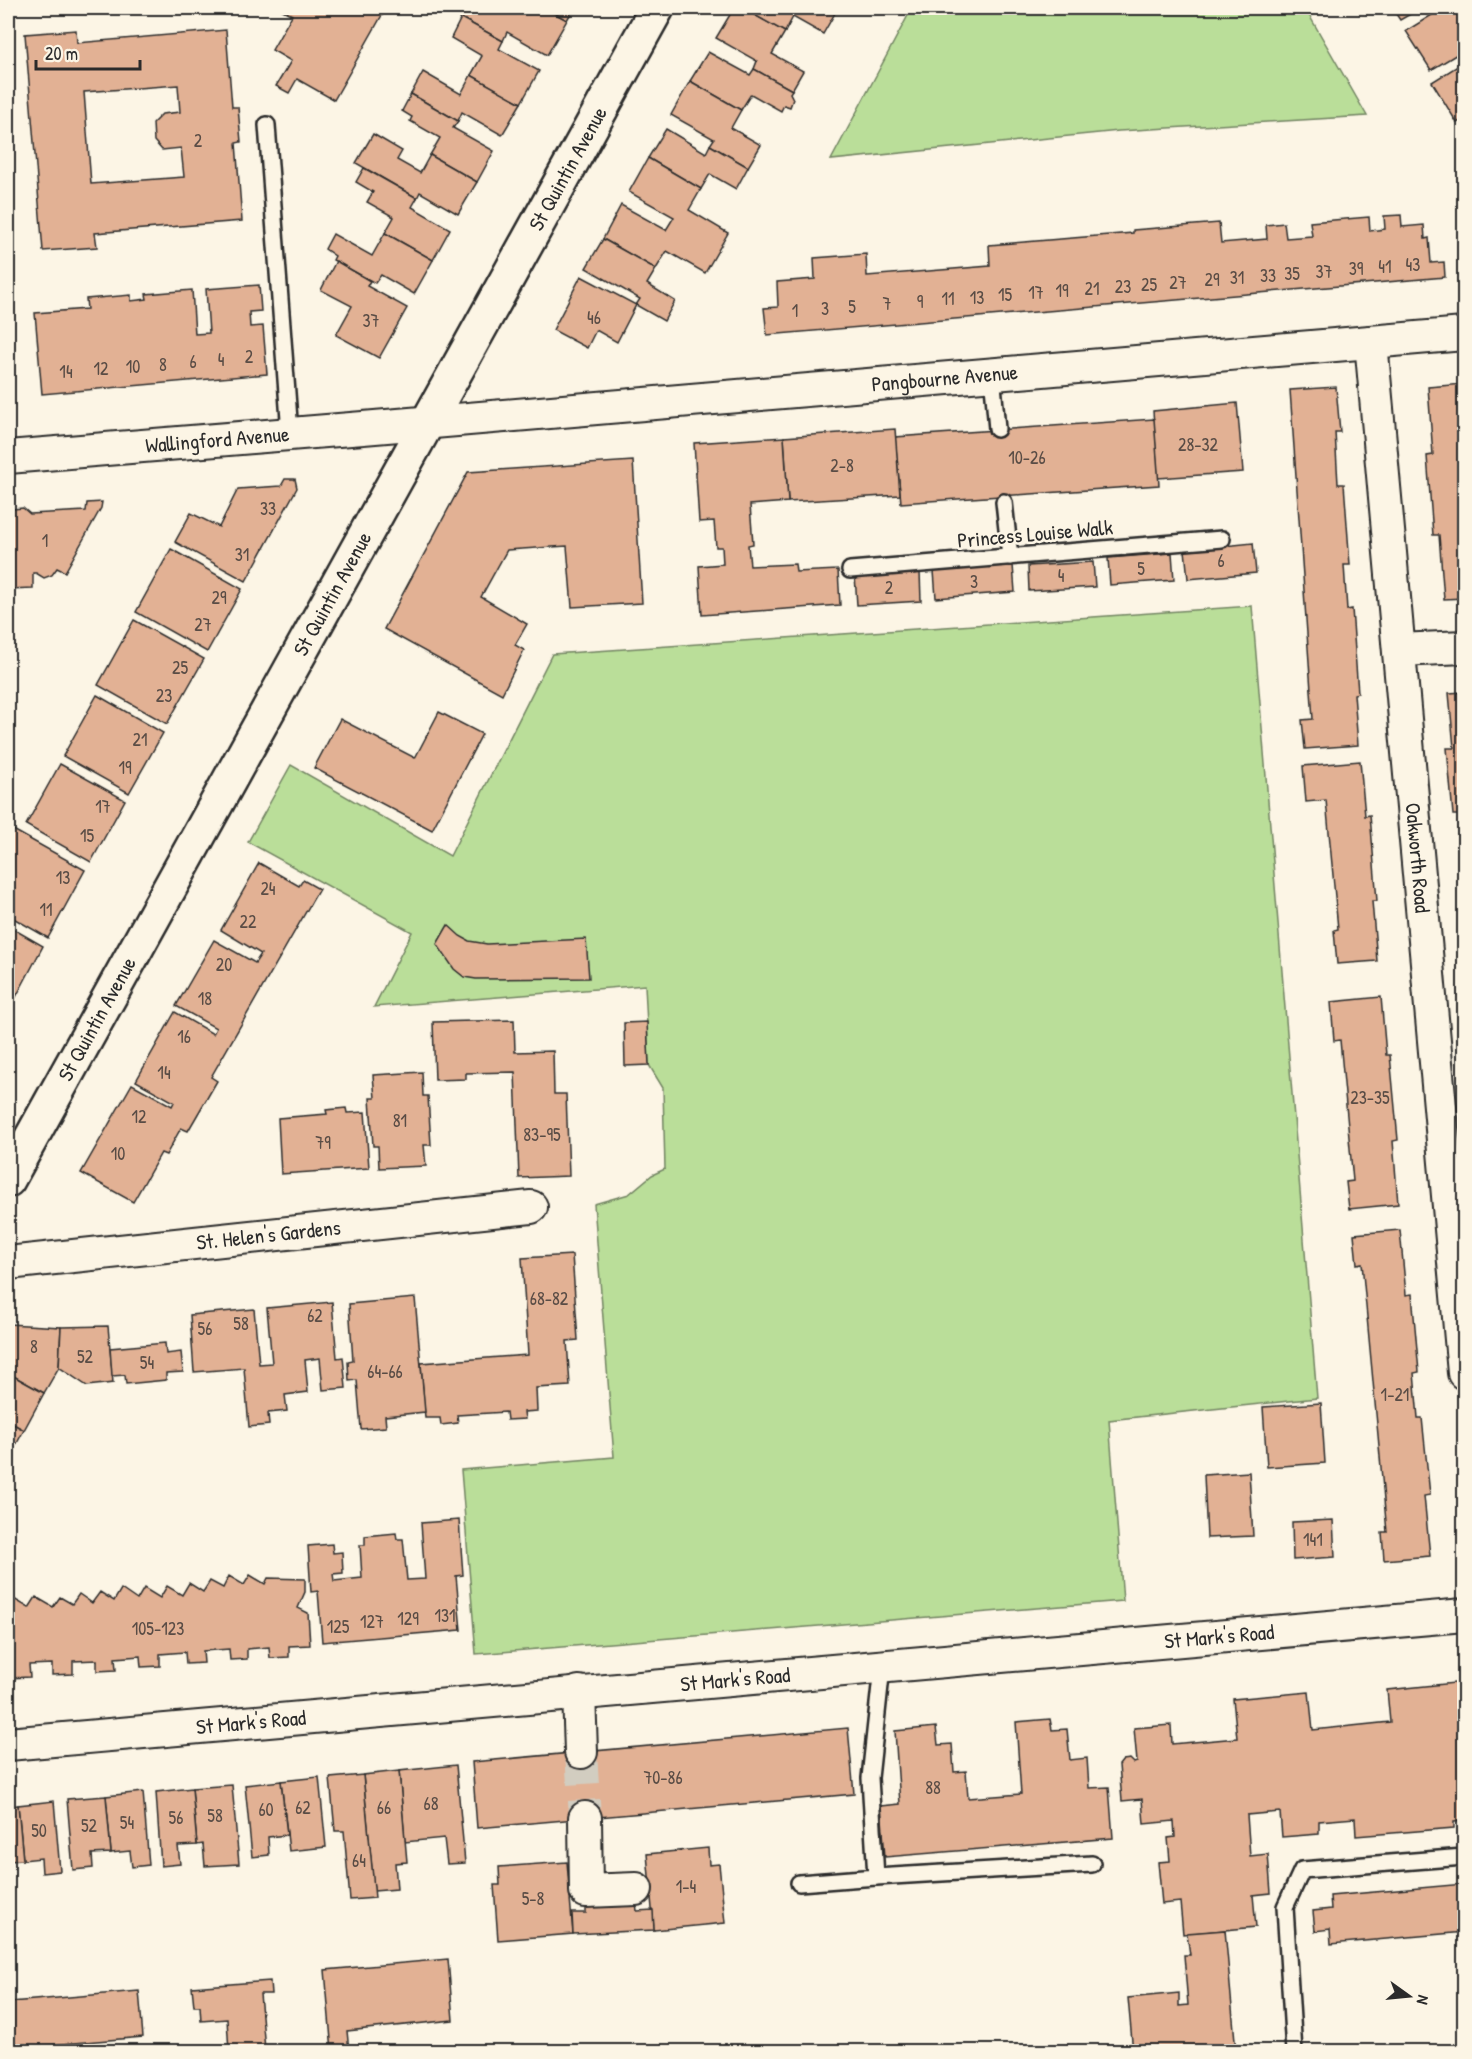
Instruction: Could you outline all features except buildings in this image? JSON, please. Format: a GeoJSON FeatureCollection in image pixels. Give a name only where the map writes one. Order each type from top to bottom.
{"type":"FeatureCollection","features":[{"type":"Feature","properties":{"kind":"main road","name":"St Quintin Avenue"},"geometry":{"type":"LineString","coordinates":[[8,1180],[657,8]]}},
{"type":"Feature","properties":{"kind":"street","name":"Pangbourne Avenue"},"geometry":{"type":"LineString","coordinates":[[427,422],[1464,334]]}},
{"type":"Feature","properties":{"kind":"street","name":"Oakworth Road"},"geometry":{"type":"LineString","coordinates":[[1371,342],[1463,1331],[1464,1373]]}},
{"type":"Feature","properties":{"kind":"street","name":"Wallingford Avenue"},"geometry":{"type":"LineString","coordinates":[[8,457],[427,422]]}},
{"type":"Feature","properties":{"kind":"street"},"geometry":{"type":"LineString","coordinates":[[8,445],[8,457]]}},
{"type":"Feature","properties":{"kind":"street"},"geometry":{"type":"LineString","coordinates":[[1399,650],[1464,646]]}},
{"type":"Feature","properties":{"kind":"street","name":"St. Helen's Gardens"},"geometry":{"type":"LineString","coordinates":[[8,1263],[531,1207]]}},
{"type":"Feature","properties":{"kind":"street","name":"St Mark's Road"},"geometry":{"type":"LineString","coordinates":[[8,1744],[1464,1615]]}},
{"type":"Feature","properties":{"kind":"street"},"geometry":{"type":"LineString","coordinates":[[579,1692],[581,1752]]}},
{"type":"Feature","properties":{"kind":"street"},"geometry":{"type":"LineString","coordinates":[[585,1818],[586,1892],[636,1889]]}},
{"type":"Feature","properties":{"kind":"lane"},"geometry":{"type":"LineString","coordinates":[[267,125],[290,433]]}},
{"type":"Feature","properties":{"kind":"lane"},"geometry":{"type":"LineString","coordinates":[[992,374],[998,429]]}},
{"type":"Feature","properties":{"kind":"lane"},"geometry":{"type":"LineString","coordinates":[[1004,502],[1010,557]]}},
{"type":"Feature","properties":{"kind":"lane","name":"Princess Louise Walk"},"geometry":{"type":"LineString","coordinates":[[850,570],[1222,540]]}},
{"type":"Feature","properties":{"kind":"lane"},"geometry":{"type":"LineString","coordinates":[[876,1877],[870,1778],[882,1667]]}},
{"type":"Feature","properties":{"kind":"lane"},"geometry":{"type":"LineString","coordinates":[[1294,2052],[1285,1907],[1302,1870],[1464,1857]]}},
{"type":"Feature","properties":{"kind":"lane"},"geometry":{"type":"LineString","coordinates":[[799,1883],[1092,1864]]}},
{"type":"Feature","properties":{"kind":"green space"},"geometry":{"type":"Polygon","coordinates":[[[912,8],[1305,8],[1367,116],[1119,131],[831,160],[912,8]]]}},
{"type":"Feature","properties":{"kind":"green space"},"geometry":{"type":"Polygon","coordinates":[[[1252,606],[1317,1398],[1109,1420],[1123,1601],[476,1654],[461,1470],[614,1457],[594,1204],[629,1194],[652,1175],[665,1169],[663,1088],[649,1065],[645,985],[374,1007],[412,932],[248,842],[291,765],[450,856],[552,654],[1252,606]]]}},
{"type":"Feature","properties":{"kind":"tunnel"},"geometry":{"type":"LineString","coordinates":[[581,1752],[585,1818]]}}]}
